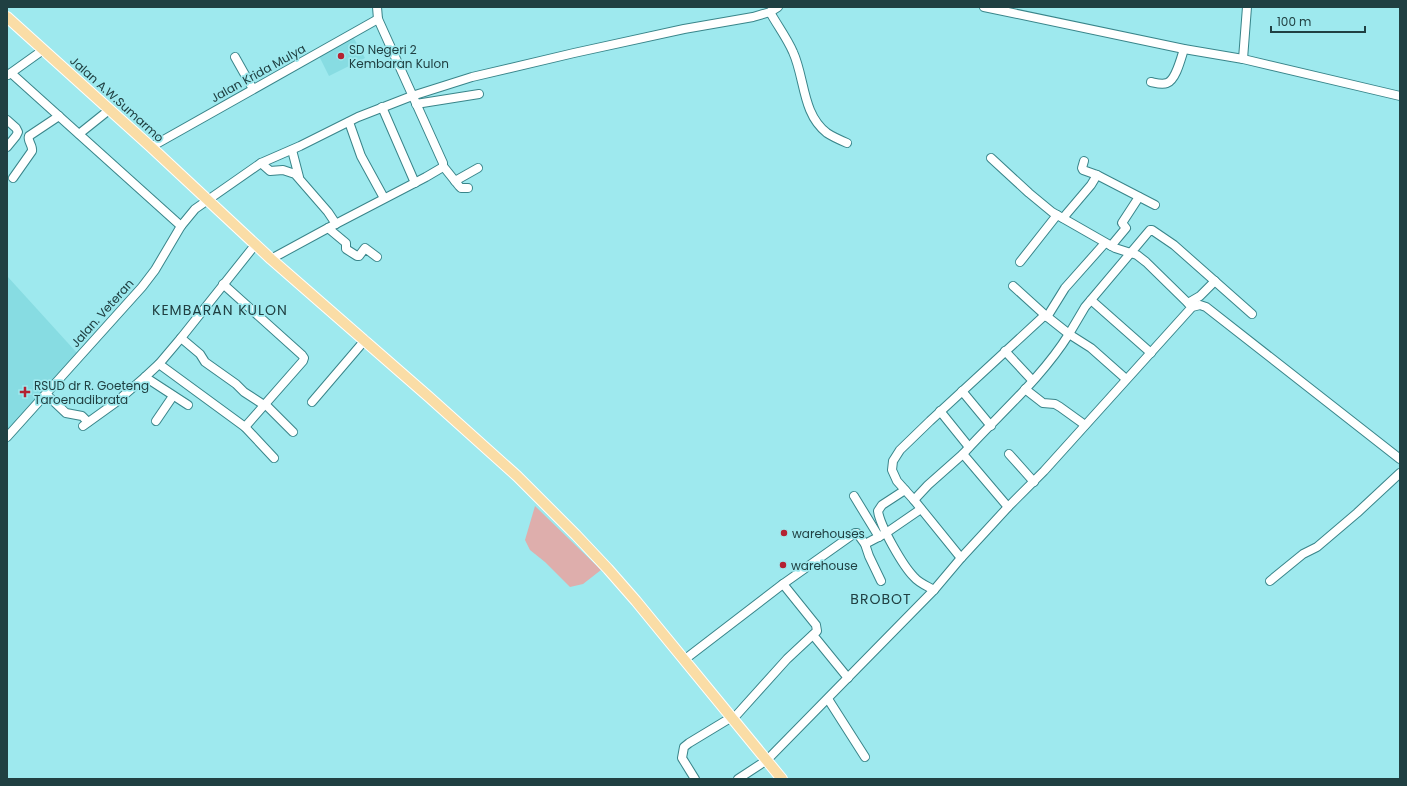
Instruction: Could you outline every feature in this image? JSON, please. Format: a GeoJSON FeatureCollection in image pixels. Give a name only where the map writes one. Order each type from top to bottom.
{"type":"FeatureCollection","features":[{"type":"Feature","properties":{"kind":"main road","name":"Jalan A.W.Sumarmo"},"geometry":{"type":"LineString","coordinates":[[7,17],[151,147],[255,245],[517,476],[570,529],[632,596],[782,779]]}},
{"type":"Feature","properties":{"kind":"street"},"geometry":{"type":"LineString","coordinates":[[378,7],[378,19],[443,166],[461,188],[468,188]]}},
{"type":"Feature","properties":{"kind":"street"},"geometry":{"type":"LineString","coordinates":[[414,100],[472,77],[540,60],[684,29],[753,17],[770,12],[778,7]]}},
{"type":"Feature","properties":{"kind":"street"},"geometry":{"type":"LineString","coordinates":[[984,7],[1184,49],[1243,59],[1400,96]]}},
{"type":"Feature","properties":{"kind":"street"},"geometry":{"type":"LineString","coordinates":[[1243,59],[1247,7]]}},
{"type":"Feature","properties":{"kind":"street"},"geometry":{"type":"LineString","coordinates":[[770,12],[793,52],[808,104],[816,120],[829,134],[846,143]]}},
{"type":"Feature","properties":{"kind":"street","name":"Jalan Krida Mulya"},"geometry":{"type":"LineString","coordinates":[[151,147],[378,19]]}},
{"type":"Feature","properties":{"kind":"street"},"geometry":{"type":"LineString","coordinates":[[1151,82],[1162,84],[1170,81],[1175,76],[1184,49]]}},
{"type":"Feature","properties":{"kind":"street"},"geometry":{"type":"LineString","coordinates":[[43,50],[9,74],[59,116],[181,226]]}},
{"type":"Feature","properties":{"kind":"street"},"geometry":{"type":"LineString","coordinates":[[235,57],[253,89]]}},
{"type":"Feature","properties":{"kind":"street"},"geometry":{"type":"LineString","coordinates":[[414,100],[479,94]]}},
{"type":"Feature","properties":{"kind":"street","name":"Jalan. Veteran"},"geometry":{"type":"LineString","coordinates":[[7,437],[142,287],[155,270],[181,226],[195,209],[261,163],[382,108],[414,100]]}},
{"type":"Feature","properties":{"kind":"street"},"geometry":{"type":"LineString","coordinates":[[382,108],[416,183]]}},
{"type":"Feature","properties":{"kind":"street"},"geometry":{"type":"LineString","coordinates":[[79,134],[109,110]]}},
{"type":"Feature","properties":{"kind":"street"},"geometry":{"type":"LineString","coordinates":[[13,178],[32,151],[32,146],[28,140],[29,136],[59,116]]}},
{"type":"Feature","properties":{"kind":"street"},"geometry":{"type":"LineString","coordinates":[[7,120],[16,128],[18,132],[7,147]]}},
{"type":"Feature","properties":{"kind":"street"},"geometry":{"type":"LineString","coordinates":[[349,122],[361,156],[384,198]]}},
{"type":"Feature","properties":{"kind":"street"},"geometry":{"type":"LineString","coordinates":[[292,150],[299,177]]}},
{"type":"Feature","properties":{"kind":"street"},"geometry":{"type":"LineString","coordinates":[[991,158],[1029,193],[1060,217],[1108,244],[1131,253],[1146,262],[1190,305],[1200,305],[1206,307],[1400,459]]}},
{"type":"Feature","properties":{"kind":"street"},"geometry":{"type":"LineString","coordinates":[[1084,161],[1082,169],[1126,189],[1155,205]]}},
{"type":"Feature","properties":{"kind":"street"},"geometry":{"type":"LineString","coordinates":[[261,163],[270,171],[284,170],[299,177],[336,224]]}},
{"type":"Feature","properties":{"kind":"street"},"geometry":{"type":"LineString","coordinates":[[271,259],[384,198],[416,183],[440,170],[443,166]]}},
{"type":"Feature","properties":{"kind":"street"},"geometry":{"type":"LineString","coordinates":[[455,182],[478,168]]}},
{"type":"Feature","properties":{"kind":"street"},"geometry":{"type":"LineString","coordinates":[[1020,262],[1090,185],[1097,175]]}},
{"type":"Feature","properties":{"kind":"street"},"geometry":{"type":"LineString","coordinates":[[961,558],[897,481],[892,470],[894,461],[900,450],[940,411],[1005,351],[1046,316],[1065,288],[1108,244],[1126,228],[1122,224],[1139,197]]}},
{"type":"Feature","properties":{"kind":"street"},"geometry":{"type":"LineString","coordinates":[[328,228],[346,243],[346,249],[357,256],[365,248],[377,257]]}},
{"type":"Feature","properties":{"kind":"street"},"geometry":{"type":"LineString","coordinates":[[914,500],[991,426],[1060,349],[1085,307],[1148,232],[1152,230],[1174,245],[1252,314]]}},
{"type":"Feature","properties":{"kind":"street"},"geometry":{"type":"LineString","coordinates":[[46,394],[66,413],[82,416],[85,424],[115,403],[159,364],[255,245]]}},
{"type":"Feature","properties":{"kind":"street"},"geometry":{"type":"LineString","coordinates":[[738,779],[767,760],[934,590],[1008,506],[1034,482],[1150,353],[1190,305],[1215,281]]}},
{"type":"Feature","properties":{"kind":"street"},"geometry":{"type":"LineString","coordinates":[[223,284],[304,358],[245,427]]}},
{"type":"Feature","properties":{"kind":"street"},"geometry":{"type":"LineString","coordinates":[[1012,286],[1046,316],[1069,334],[1091,348],[1126,379]]}},
{"type":"Feature","properties":{"kind":"street"},"geometry":{"type":"LineString","coordinates":[[1091,300],[1150,353]]}},
{"type":"Feature","properties":{"kind":"street"},"geometry":{"type":"LineString","coordinates":[[181,338],[200,354],[205,362],[236,384],[244,392],[264,405],[293,432]]}},
{"type":"Feature","properties":{"kind":"street"},"geometry":{"type":"LineString","coordinates":[[312,402],[364,340]]}},
{"type":"Feature","properties":{"kind":"street"},"geometry":{"type":"LineString","coordinates":[[1005,351],[1032,380]]}},
{"type":"Feature","properties":{"kind":"street"},"geometry":{"type":"LineString","coordinates":[[159,364],[245,427],[274,458]]}},
{"type":"Feature","properties":{"kind":"street"},"geometry":{"type":"LineString","coordinates":[[145,377],[188,405]]}},
{"type":"Feature","properties":{"kind":"street"},"geometry":{"type":"LineString","coordinates":[[1025,389],[1043,404],[1055,404],[1085,425]]}},
{"type":"Feature","properties":{"kind":"street"},"geometry":{"type":"LineString","coordinates":[[962,391],[991,426]]}},
{"type":"Feature","properties":{"kind":"street"},"geometry":{"type":"LineString","coordinates":[[156,421],[173,396]]}},
{"type":"Feature","properties":{"kind":"street"},"geometry":{"type":"LineString","coordinates":[[940,411],[969,447]]}},
{"type":"Feature","properties":{"kind":"street"},"geometry":{"type":"LineString","coordinates":[[963,454],[1008,506]]}},
{"type":"Feature","properties":{"kind":"street"},"geometry":{"type":"LineString","coordinates":[[1009,454],[1034,482]]}},
{"type":"Feature","properties":{"kind":"street"},"geometry":{"type":"LineString","coordinates":[[1270,581],[1303,554],[1317,547],[1358,513],[1400,473]]}},
{"type":"Feature","properties":{"kind":"street"},"geometry":{"type":"LineString","coordinates":[[905,490],[879,509],[878,515],[902,562],[913,576],[934,590]]}},
{"type":"Feature","properties":{"kind":"street"},"geometry":{"type":"LineString","coordinates":[[854,496],[879,537]]}},
{"type":"Feature","properties":{"kind":"street"},"geometry":{"type":"LineString","coordinates":[[865,544],[886,533],[921,509]]}},
{"type":"Feature","properties":{"kind":"street"},"geometry":{"type":"LineString","coordinates":[[684,660],[783,584],[855,533],[857,533],[865,544],[880,581]]}},
{"type":"Feature","properties":{"kind":"street"},"geometry":{"type":"LineString","coordinates":[[695,779],[682,758],[684,747],[732,718],[787,659],[817,631],[816,625],[783,584]]}},
{"type":"Feature","properties":{"kind":"street"},"geometry":{"type":"LineString","coordinates":[[813,635],[848,678]]}},
{"type":"Feature","properties":{"kind":"street"},"geometry":{"type":"LineString","coordinates":[[828,699],[865,757]]}},
{"type":"Feature","properties":{"kind":"shaded area","name":"SD Negeri 2 Kembaran Kulon"},"geometry":{"type":"Polygon","coordinates":[[[352,35],[365,58],[329,76],[318,54],[352,35]]]}},
{"type":"Feature","properties":{"kind":"shaded area","name":"RSUD dr R. Goeteng Taroenadibrata"},"geometry":{"type":"Polygon","coordinates":[[[7,276],[77,353],[7,431],[7,276]]]}},
{"type":"Feature","properties":{"kind":"shaded area"},"geometry":{"type":"Polygon","coordinates":[[[535,506],[601,570],[583,584],[570,587],[545,562],[530,550],[525,540],[535,506]]]}},
{"type":"Feature","properties":{"kind":"place","name":"SD Negeri 2 Kembaran Kulon"},"geometry":{"type":"Point","coordinates":[341,56]}},
{"type":"Feature","properties":{"kind":"place","name":"RSUD dr R. Goeteng Taroenadibrata"},"geometry":{"type":"Point","coordinates":[25,392]}},
{"type":"Feature","properties":{"kind":"place","name":"warehouses"},"geometry":{"type":"Point","coordinates":[784,533]}},
{"type":"Feature","properties":{"kind":"place","name":"warehouse"},"geometry":{"type":"Point","coordinates":[783,565]}},
{"type":"Feature","properties":{"kind":"district","name":"KEMBARAN KULON"},"geometry":{"type":"Point","coordinates":[220,310]}},
{"type":"Feature","properties":{"kind":"district","name":"BROBOT"},"geometry":{"type":"Point","coordinates":[881,599]}}]}
